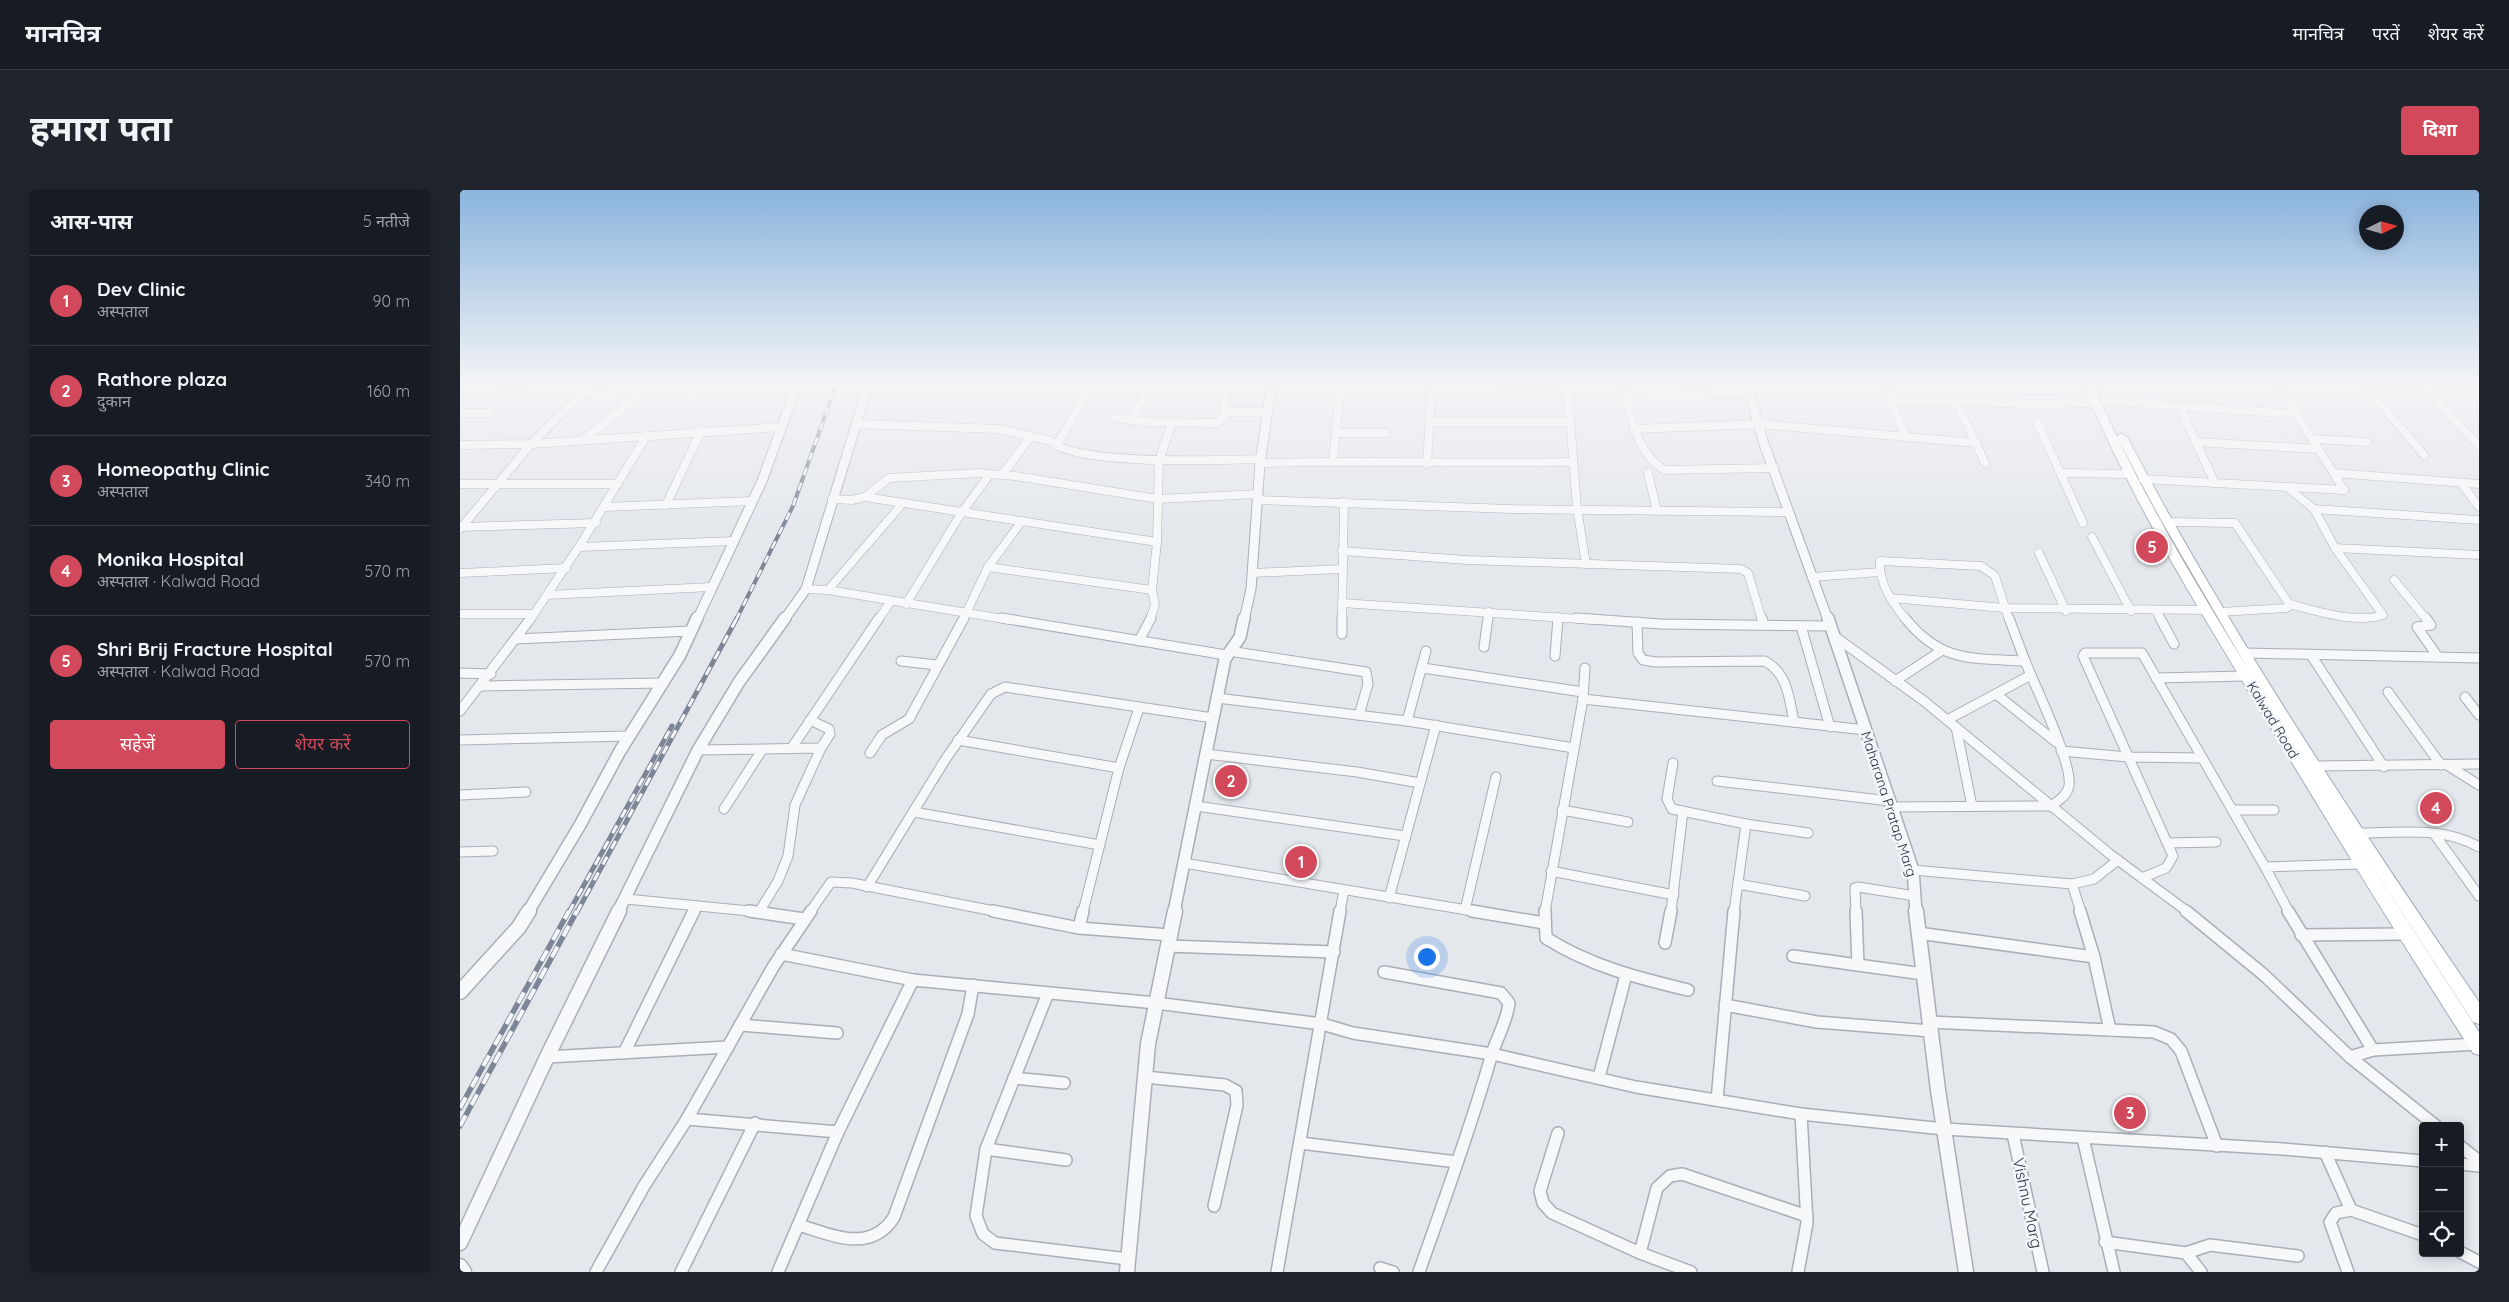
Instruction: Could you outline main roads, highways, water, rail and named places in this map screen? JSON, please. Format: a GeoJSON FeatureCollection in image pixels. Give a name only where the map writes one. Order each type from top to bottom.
{"type":"FeatureCollection","features":[{"type":"Feature","properties":{"kind":"main road","name":"Kalwad Road"},"geometry":{"type":"LineString","coordinates":[[2113,432],[2130,474],[2246,676],[2404,934],[2478,1046]]}},
{"type":"Feature","properties":{"kind":"main road","name":"Kalwad Road"},"geometry":{"type":"LineString","coordinates":[[2117,432],[2221,612],[2315,766],[2479,1016]]}},
{"type":"Feature","properties":{"kind":"railway"},"geometry":{"type":"LineString","coordinates":[[737,618],[793,506],[819,432]]}},
{"type":"Feature","properties":{"kind":"railway"},"geometry":{"type":"LineString","coordinates":[[577,912],[737,618]]}},
{"type":"Feature","properties":{"kind":"railway"},"geometry":{"type":"LineString","coordinates":[[569,912],[672,726]]}},
{"type":"Feature","properties":{"kind":"railway"},"geometry":{"type":"LineString","coordinates":[[460,1108],[569,911]]}},
{"type":"Feature","properties":{"kind":"railway"},"geometry":{"type":"LineString","coordinates":[[460,1126],[577,911]]}},
{"type":"Feature","properties":{"kind":"place","name":"Shri Brij Fracture Hospital"},"geometry":{"type":"Point","coordinates":[2152,547]}},
{"type":"Feature","properties":{"kind":"place","name":"Rathore plaza"},"geometry":{"type":"Point","coordinates":[1231,781]}},
{"type":"Feature","properties":{"kind":"place","name":"Monika Hospital"},"geometry":{"type":"Point","coordinates":[2436,808]}},
{"type":"Feature","properties":{"kind":"place","name":"Dev Clinic"},"geometry":{"type":"Point","coordinates":[1301,862]}},
{"type":"Feature","properties":{"kind":"place","name":"Homeopathy Clinic"},"geometry":{"type":"Point","coordinates":[2130,1113]}}]}
